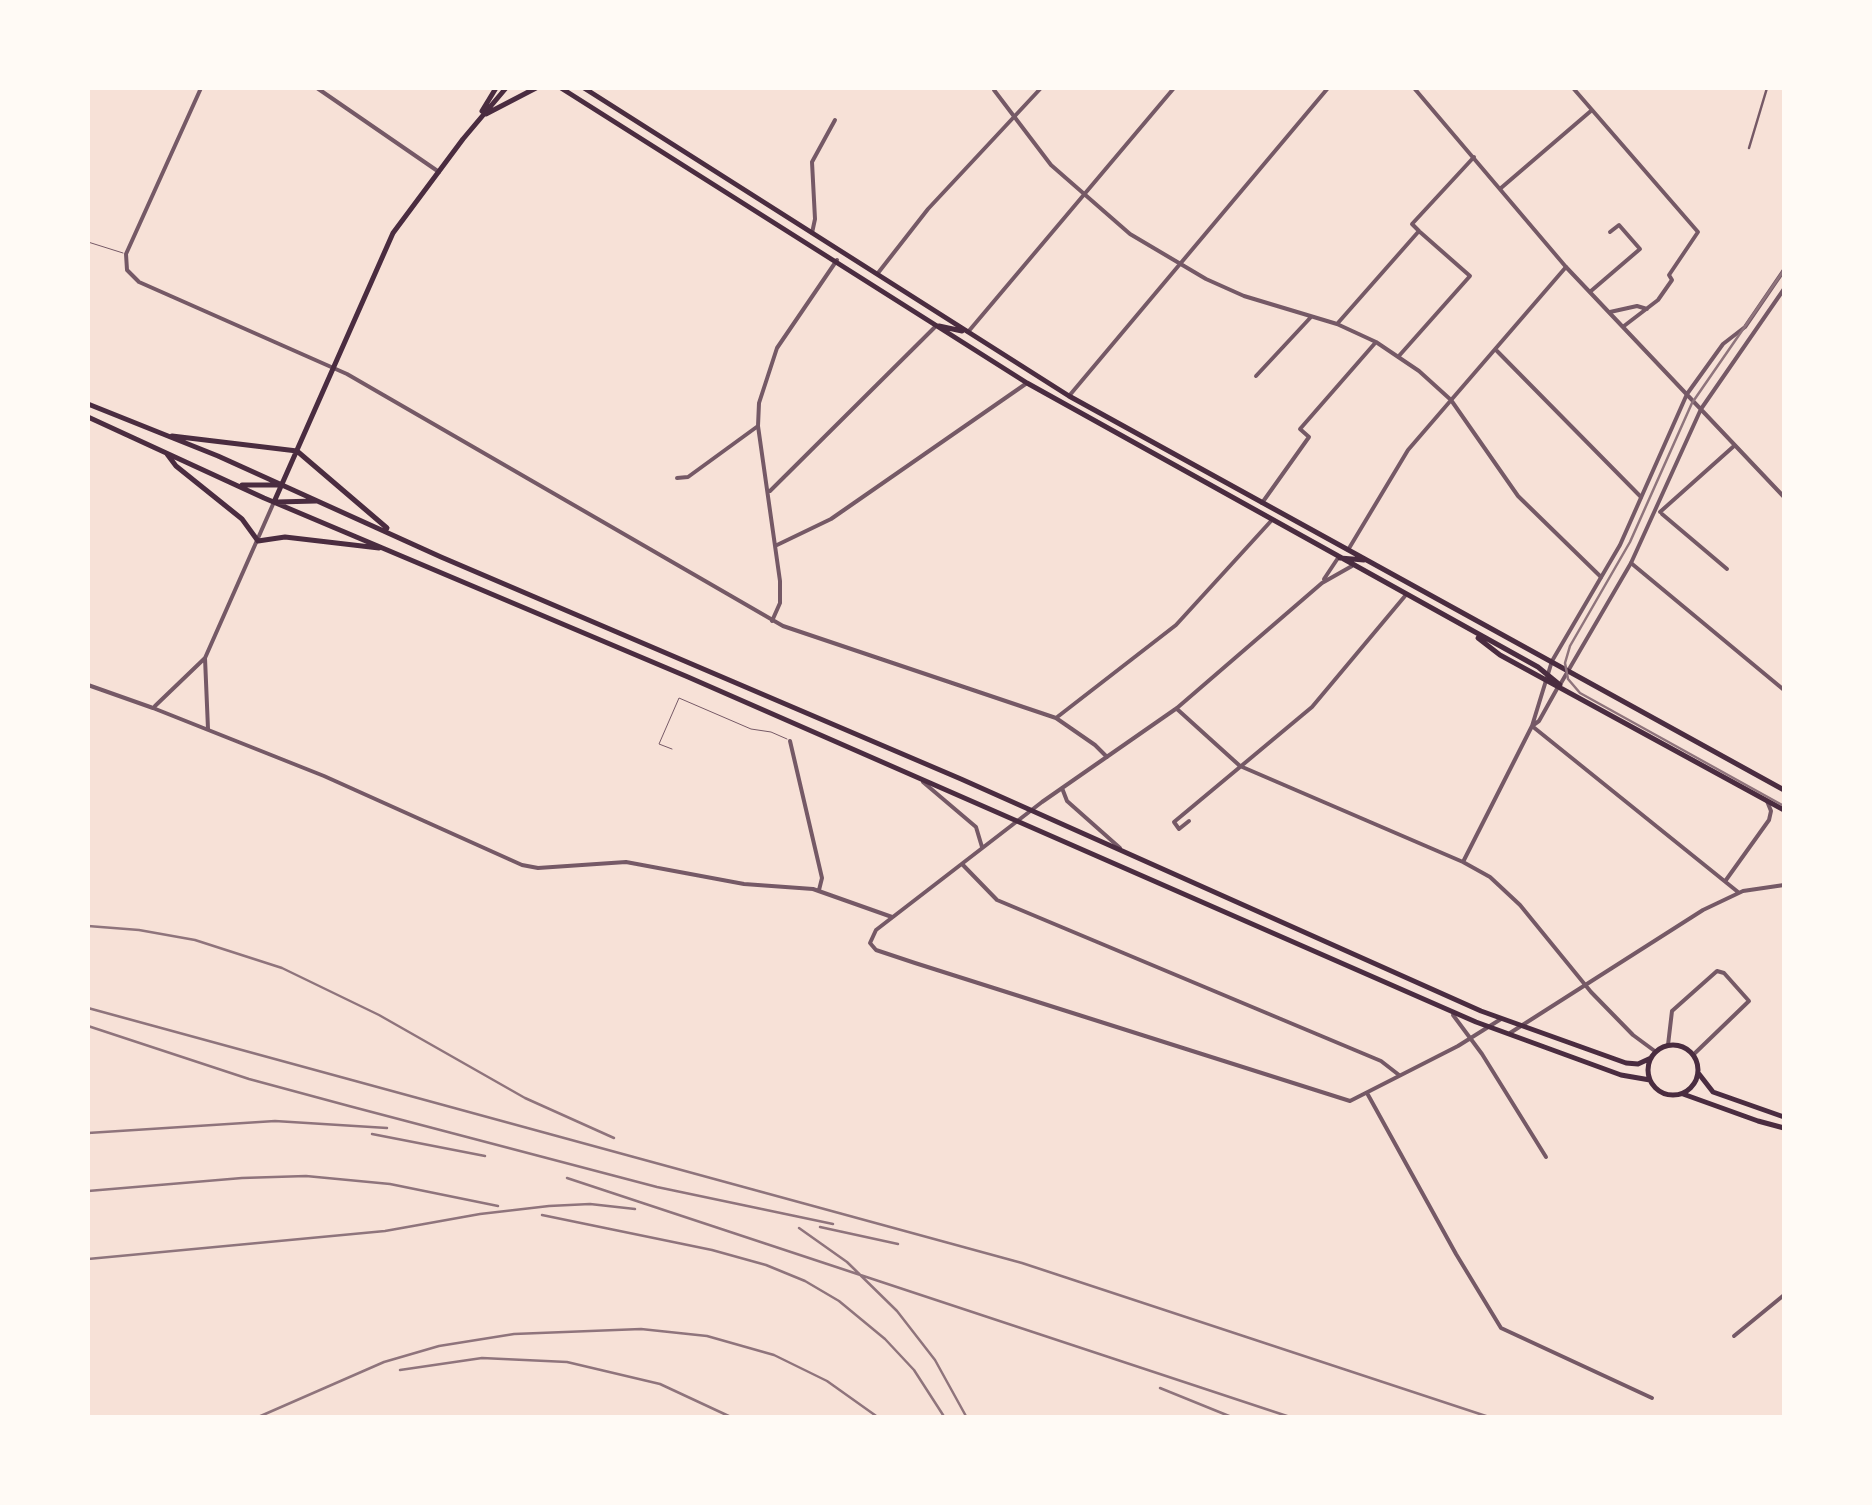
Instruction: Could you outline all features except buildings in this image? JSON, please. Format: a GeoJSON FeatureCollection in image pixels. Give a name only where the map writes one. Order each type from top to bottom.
{"type":"FeatureCollection","features":[{"type":"Feature","properties":{"kind":"main road"},"geometry":{"type":"LineString","coordinates":[[479,118],[493,88]]}},
{"type":"Feature","properties":{"kind":"main road"},"geometry":{"type":"LineString","coordinates":[[274,502],[393,232],[506,88]]}},
{"type":"Feature","properties":{"kind":"main road"},"geometry":{"type":"LineString","coordinates":[[479,118],[536,88]]}},
{"type":"Feature","properties":{"kind":"main road"},"geometry":{"type":"LineString","coordinates":[[562,88],[1027,383],[1784,810]]}},
{"type":"Feature","properties":{"kind":"main road"},"geometry":{"type":"LineString","coordinates":[[584,88],[1070,396],[1784,790]]}},
{"type":"Feature","properties":{"kind":"main road"},"geometry":{"type":"LineString","coordinates":[[936,326],[968,332]]}},
{"type":"Feature","properties":{"kind":"main road"},"geometry":{"type":"LineString","coordinates":[[88,404],[282,484],[458,565],[1032,810],[1512,1023],[1626,1063],[1638,1064],[1668,1045],[1682,1046],[1693,1055],[1698,1072],[1713,1092],[1784,1116]]}},
{"type":"Feature","properties":{"kind":"main road"},"geometry":{"type":"LineString","coordinates":[[88,417],[274,502],[916,776],[1450,1010],[1621,1075],[1650,1080],[1660,1091],[1681,1093],[1784,1128]]}},
{"type":"Feature","properties":{"kind":"main road"},"geometry":{"type":"LineString","coordinates":[[164,434],[297,451],[391,532]]}},
{"type":"Feature","properties":{"kind":"main road"},"geometry":{"type":"LineString","coordinates":[[165,452],[176,466],[242,519],[258,541],[285,537],[390,550]]}},
{"type":"Feature","properties":{"kind":"main road"},"geometry":{"type":"LineString","coordinates":[[234,484],[282,484]]}},
{"type":"Feature","properties":{"kind":"main road"},"geometry":{"type":"LineString","coordinates":[[274,502],[320,501]]}},
{"type":"Feature","properties":{"kind":"main road"},"geometry":{"type":"LineString","coordinates":[[1338,558],[1367,561]]}},
{"type":"Feature","properties":{"kind":"main road"},"geometry":{"type":"LineString","coordinates":[[1650,1080],[1651,1058]]}},
{"type":"Feature","properties":{"kind":"main road"},"geometry":{"type":"LineString","coordinates":[[1681,1093],[1692,1085],[1698,1072]]}},
{"type":"Feature","properties":{"kind":"street"},"geometry":{"type":"LineString","coordinates":[[201,88],[126,254],[127,270],[138,282],[335,368],[772,620],[858,653],[1056,718],[1107,757]]}},
{"type":"Feature","properties":{"kind":"street"},"geometry":{"type":"LineString","coordinates":[[317,88],[439,172]]}},
{"type":"Feature","properties":{"kind":"street"},"geometry":{"type":"LineString","coordinates":[[878,273],[928,209],[1041,88]]}},
{"type":"Feature","properties":{"kind":"street"},"geometry":{"type":"LineString","coordinates":[[968,332],[1174,88]]}},
{"type":"Feature","properties":{"kind":"street"},"geometry":{"type":"LineString","coordinates":[[1070,396],[1328,88]]}},
{"type":"Feature","properties":{"kind":"street"},"geometry":{"type":"LineString","coordinates":[[1414,88],[1566,266],[1784,497]]}},
{"type":"Feature","properties":{"kind":"street"},"geometry":{"type":"LineString","coordinates":[[1573,88],[1698,232],[1669,274],[1672,280],[1658,300],[1624,326]]}},
{"type":"Feature","properties":{"kind":"street"},"geometry":{"type":"LineString","coordinates":[[1748,148],[1768,88]]}},
{"type":"Feature","properties":{"kind":"street"},"geometry":{"type":"LineString","coordinates":[[994,90],[1052,166],[1130,234],[1181,266],[1244,296],[1338,324],[1376,342],[1452,400],[1518,496],[1601,577]]}},
{"type":"Feature","properties":{"kind":"street"},"geometry":{"type":"LineString","coordinates":[[1500,189],[1592,110]]}},
{"type":"Feature","properties":{"kind":"street"},"geometry":{"type":"LineString","coordinates":[[812,233],[812,162],[835,120]]}},
{"type":"Feature","properties":{"kind":"street"},"geometry":{"type":"LineString","coordinates":[[1398,357],[1470,276],[1412,224],[1474,157]]}},
{"type":"Feature","properties":{"kind":"street"},"geometry":{"type":"LineString","coordinates":[[1591,292],[1640,248],[1619,225],[1610,232]]}},
{"type":"Feature","properties":{"kind":"street"},"geometry":{"type":"LineString","coordinates":[[1338,324],[1419,231]]}},
{"type":"Feature","properties":{"kind":"street"},"geometry":{"type":"LineString","coordinates":[[772,620],[780,596],[777,545],[758,426],[764,382],[777,348],[837,260]]}},
{"type":"Feature","properties":{"kind":"street"},"geometry":{"type":"LineString","coordinates":[[1348,550],[1408,450],[1566,266]]}},
{"type":"Feature","properties":{"kind":"street"},"geometry":{"type":"LineString","coordinates":[[1463,862],[1532,726],[1552,661],[1620,545],[1687,394],[1723,344],[1745,327],[1784,270]]}},
{"type":"Feature","properties":{"kind":"street"},"geometry":{"type":"LineString","coordinates":[[1532,726],[1539,721],[1631,564],[1658,511],[1700,409],[1784,288]]}},
{"type":"Feature","properties":{"kind":"street"},"geometry":{"type":"LineString","coordinates":[[1610,312],[1637,306],[1647,309]]}},
{"type":"Feature","properties":{"kind":"street"},"geometry":{"type":"LineString","coordinates":[[1256,376],[1312,317]]}},
{"type":"Feature","properties":{"kind":"street"},"geometry":{"type":"LineString","coordinates":[[770,491],[936,326]]}},
{"type":"Feature","properties":{"kind":"street"},"geometry":{"type":"LineString","coordinates":[[1262,503],[1308,436],[1300,429],[1376,342]]}},
{"type":"Feature","properties":{"kind":"street"},"geometry":{"type":"LineString","coordinates":[[1496,350],[1642,498]]}},
{"type":"Feature","properties":{"kind":"street"},"geometry":{"type":"LineString","coordinates":[[777,545],[831,520],[1027,383]]}},
{"type":"Feature","properties":{"kind":"street"},"geometry":{"type":"LineString","coordinates":[[677,478],[688,477],[758,426]]}},
{"type":"Feature","properties":{"kind":"street"},"geometry":{"type":"LineString","coordinates":[[1658,511],[1734,446]]}},
{"type":"Feature","properties":{"kind":"street"},"geometry":{"type":"LineString","coordinates":[[153,708],[205,658],[274,502]]}},
{"type":"Feature","properties":{"kind":"street"},"geometry":{"type":"LineString","coordinates":[[1658,511],[1727,569]]}},
{"type":"Feature","properties":{"kind":"street"},"geometry":{"type":"LineString","coordinates":[[1056,718],[1176,624],[1272,521]]}},
{"type":"Feature","properties":{"kind":"street"},"geometry":{"type":"LineString","coordinates":[[1322,583],[1338,558]]}},
{"type":"Feature","properties":{"kind":"street"},"geometry":{"type":"LineString","coordinates":[[1631,564],[1784,690]]}},
{"type":"Feature","properties":{"kind":"street"},"geometry":{"type":"LineString","coordinates":[[1352,566],[1322,583],[1177,708],[1016,821],[876,930],[870,940],[873,948],[915,963],[1350,1102],[1501,1018]]}},
{"type":"Feature","properties":{"kind":"street"},"geometry":{"type":"LineString","coordinates":[[1189,821],[1180,828],[1174,822],[1312,707],[1405,596]]}},
{"type":"Feature","properties":{"kind":"street"},"geometry":{"type":"LineString","coordinates":[[205,658],[208,729]]}},
{"type":"Feature","properties":{"kind":"street"},"geometry":{"type":"LineString","coordinates":[[88,685],[324,776],[530,868],[626,862],[744,884],[819,890],[892,917]]}},
{"type":"Feature","properties":{"kind":"street"},"geometry":{"type":"LineString","coordinates":[[1177,708],[1240,766],[1490,877],[1511,895],[1585,984],[1656,1052]]}},
{"type":"Feature","properties":{"kind":"street"},"geometry":{"type":"LineString","coordinates":[[1532,726],[1738,892]]}},
{"type":"Feature","properties":{"kind":"street"},"geometry":{"type":"LineString","coordinates":[[790,741],[822,878],[819,890]]}},
{"type":"Feature","properties":{"kind":"street"},"geometry":{"type":"LineString","coordinates":[[916,776],[976,827],[982,848]]}},
{"type":"Feature","properties":{"kind":"street"},"geometry":{"type":"LineString","coordinates":[[1062,788],[1067,801],[1122,851]]}},
{"type":"Feature","properties":{"kind":"street"},"geometry":{"type":"LineString","coordinates":[[1726,880],[1769,820],[1771,810],[1767,801]]}},
{"type":"Feature","properties":{"kind":"street"},"geometry":{"type":"LineString","coordinates":[[962,864],[997,900],[1381,1060],[1394,1067],[1400,1076]]}},
{"type":"Feature","properties":{"kind":"street"},"geometry":{"type":"LineString","coordinates":[[1509,1034],[1703,910],[1738,892],[1784,885]]}},
{"type":"Feature","properties":{"kind":"street"},"geometry":{"type":"LineString","coordinates":[[1668,1045],[1672,1011],[1716,971],[1724,973],[1748,1001],[1693,1055]]}},
{"type":"Feature","properties":{"kind":"street"},"geometry":{"type":"LineString","coordinates":[[1450,1010],[1546,1157]]}},
{"type":"Feature","properties":{"kind":"street"},"geometry":{"type":"LineString","coordinates":[[1367,1093],[1501,1328],[1652,1398]]}},
{"type":"Feature","properties":{"kind":"street"},"geometry":{"type":"LineString","coordinates":[[1734,1336],[1784,1295]]}},
{"type":"Feature","properties":{"kind":"lane"},"geometry":{"type":"LineString","coordinates":[[88,242],[126,254]]}},
{"type":"Feature","properties":{"kind":"lane"},"geometry":{"type":"LineString","coordinates":[[672,749],[659,744],[679,698],[790,741]]}},
{"type":"Feature","properties":{"kind":"tram line"},"geometry":{"type":"LineString","coordinates":[[1784,270],[1692,403],[1630,542],[1570,646],[1565,663],[1568,679],[1580,693],[1784,806]]}},
{"type":"Feature","properties":{"kind":"railway"},"geometry":{"type":"LineString","coordinates":[[88,926],[195,940],[282,968],[379,1015],[525,1098],[614,1138]]}},
{"type":"Feature","properties":{"kind":"railway"},"geometry":{"type":"LineString","coordinates":[[88,1008],[1022,1263],[1492,1418]]}},
{"type":"Feature","properties":{"kind":"railway"},"geometry":{"type":"LineString","coordinates":[[88,1026],[249,1079],[349,1106],[657,1187],[833,1224]]}},
{"type":"Feature","properties":{"kind":"railway"},"geometry":{"type":"LineString","coordinates":[[88,1133],[275,1121],[387,1128]]}},
{"type":"Feature","properties":{"kind":"railway"},"geometry":{"type":"LineString","coordinates":[[372,1134],[485,1156]]}},
{"type":"Feature","properties":{"kind":"railway"},"geometry":{"type":"LineString","coordinates":[[88,1191],[306,1176],[390,1184],[498,1206]]}},
{"type":"Feature","properties":{"kind":"railway"},"geometry":{"type":"LineString","coordinates":[[567,1178],[1293,1418]]}},
{"type":"Feature","properties":{"kind":"railway"},"geometry":{"type":"LineString","coordinates":[[88,1259],[385,1231],[549,1206],[590,1204],[635,1209]]}},
{"type":"Feature","properties":{"kind":"railway"},"geometry":{"type":"LineString","coordinates":[[542,1215],[712,1250],[805,1281],[839,1301],[885,1339],[914,1370],[945,1418]]}},
{"type":"Feature","properties":{"kind":"railway"},"geometry":{"type":"LineString","coordinates":[[820,1227],[898,1244]]}},
{"type":"Feature","properties":{"kind":"railway"},"geometry":{"type":"LineString","coordinates":[[799,1228],[847,1262],[897,1311],[935,1360],[967,1418]]}},
{"type":"Feature","properties":{"kind":"railway"},"geometry":{"type":"LineString","coordinates":[[256,1418],[384,1362],[439,1346],[514,1334],[641,1329],[707,1336],[774,1355],[827,1381],[879,1418]]}},
{"type":"Feature","properties":{"kind":"railway"},"geometry":{"type":"LineString","coordinates":[[400,1370],[482,1358],[567,1362],[660,1384],[733,1418]]}},
{"type":"Feature","properties":{"kind":"railway"},"geometry":{"type":"LineString","coordinates":[[1160,1388],[1234,1418]]}}]}
